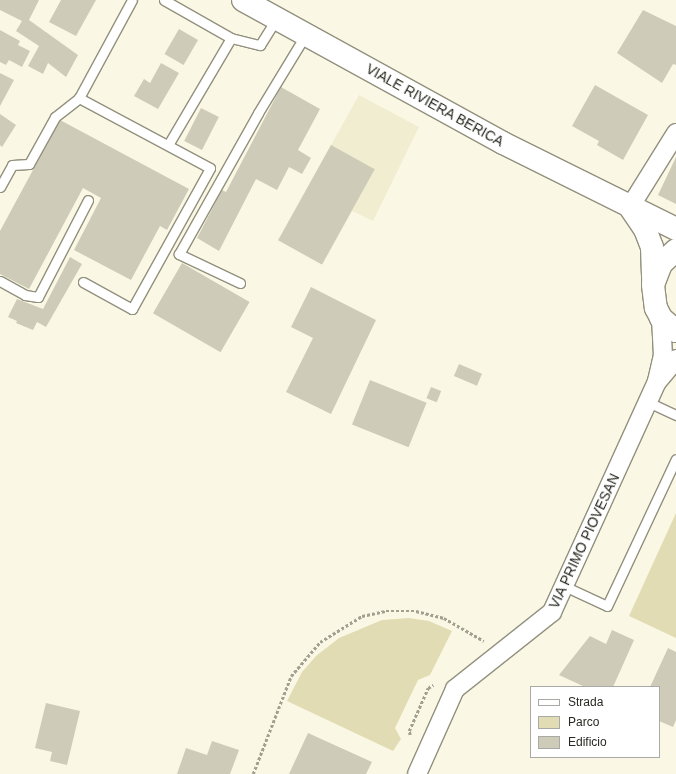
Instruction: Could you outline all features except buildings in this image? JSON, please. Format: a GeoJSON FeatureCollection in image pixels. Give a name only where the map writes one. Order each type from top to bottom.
{"type":"FeatureCollection","features":[{"type":"Feature","properties":{"kind":"main road","name":"VIALE RIVIERA BERICA"},"geometry":{"type":"LineString","coordinates":[[243,0],[491,136],[676,229]]}},
{"type":"Feature","properties":{"kind":"main road","name":"VIALE RIVIERA BERICA"},"geometry":{"type":"LineString","coordinates":[[630,207],[645,229],[652,247],[653,285],[656,308],[668,324]]}},
{"type":"Feature","properties":{"kind":"main road"},"geometry":{"type":"LineString","coordinates":[[653,285],[661,264],[676,250]]}},
{"type":"Feature","properties":{"kind":"street"},"geometry":{"type":"LineString","coordinates":[[630,207],[676,133]]}},
{"type":"Feature","properties":{"kind":"street"},"geometry":{"type":"LineString","coordinates":[[657,382],[668,324]]}},
{"type":"Feature","properties":{"kind":"street"},"geometry":{"type":"LineString","coordinates":[[657,382],[676,359]]}},
{"type":"Feature","properties":{"kind":"street","name":"VIA PRIMO PIOVESAN"},"geometry":{"type":"LineString","coordinates":[[417,774],[455,689],[552,612],[657,382]]}},
{"type":"Feature","properties":{"kind":"lane"},"geometry":{"type":"LineString","coordinates":[[0,187],[12,165],[29,164],[55,117],[79,98],[132,0]]}},
{"type":"Feature","properties":{"kind":"lane"},"geometry":{"type":"LineString","coordinates":[[164,0],[231,38],[260,45],[277,18]]}},
{"type":"Feature","properties":{"kind":"lane"},"geometry":{"type":"LineString","coordinates":[[240,283],[179,254],[258,112],[306,34]]}},
{"type":"Feature","properties":{"kind":"lane"},"geometry":{"type":"LineString","coordinates":[[168,145],[231,38]]}},
{"type":"Feature","properties":{"kind":"lane"},"geometry":{"type":"LineString","coordinates":[[79,98],[210,168],[132,309],[83,282]]}},
{"type":"Feature","properties":{"kind":"lane"},"geometry":{"type":"LineString","coordinates":[[0,281],[25,295],[38,297],[88,200]]}},
{"type":"Feature","properties":{"kind":"lane"},"geometry":{"type":"LineString","coordinates":[[648,402],[676,415]]}},
{"type":"Feature","properties":{"kind":"lane"},"geometry":{"type":"LineString","coordinates":[[564,586],[607,606],[676,459]]}},
{"type":"Feature","properties":{"kind":"path"},"geometry":{"type":"LineString","coordinates":[[253,774],[291,676],[320,642],[362,616],[386,611],[416,611],[444,618],[484,641],[490,636]]}},
{"type":"Feature","properties":{"kind":"shaded area"},"geometry":{"type":"Polygon","coordinates":[[[359,95],[419,127],[373,221],[352,211],[323,264],[278,240],[359,95]]]}},
{"type":"Feature","properties":{"kind":"green space"},"geometry":{"type":"Polygon","coordinates":[[[676,513],[676,638],[629,616],[676,513]]]}},
{"type":"Feature","properties":{"kind":"green space"},"geometry":{"type":"Polygon","coordinates":[[[409,618],[429,621],[452,631],[430,675],[418,680],[395,728],[401,739],[393,751],[287,701],[302,672],[316,656],[339,638],[382,620],[409,618]]]}}]}
